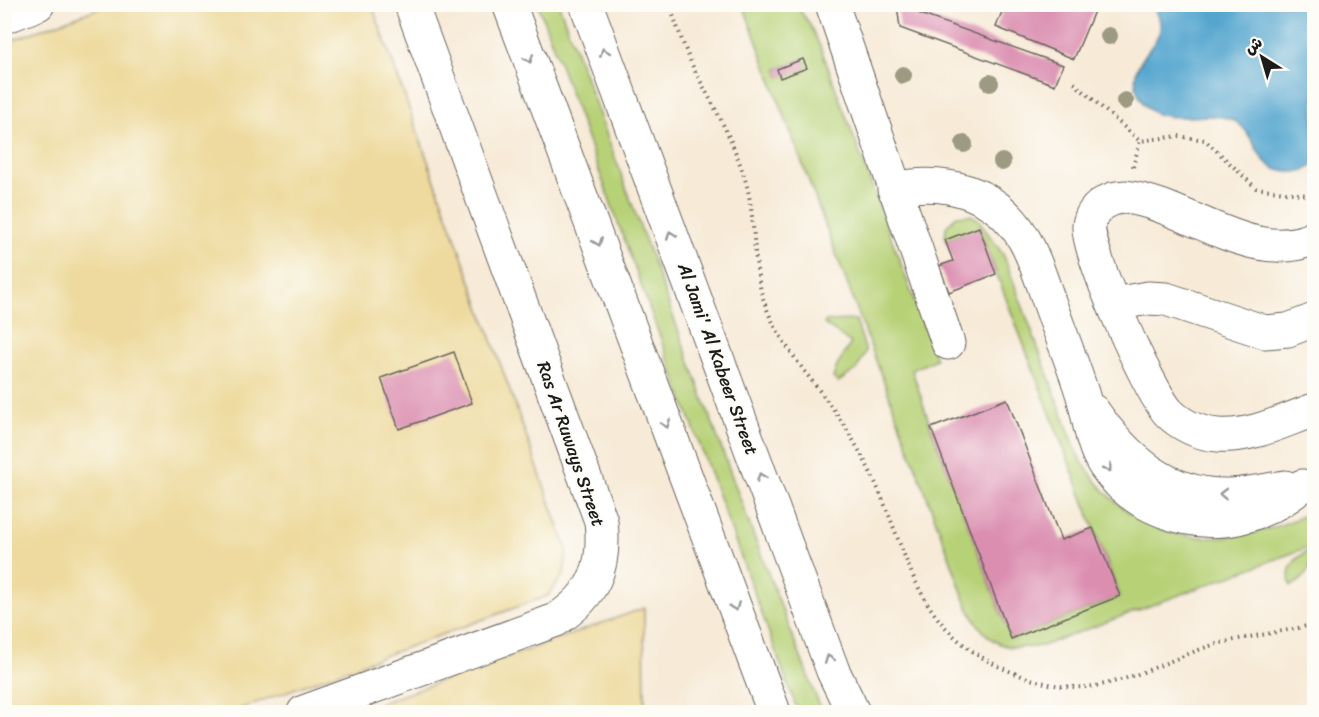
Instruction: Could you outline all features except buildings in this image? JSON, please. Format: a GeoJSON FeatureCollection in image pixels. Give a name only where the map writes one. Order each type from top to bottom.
{"type":"FeatureCollection","features":[{"type":"Feature","properties":{"kind":"main road"},"geometry":{"type":"LineString","coordinates":[[4,17],[38,4]]}},
{"type":"Feature","properties":{"kind":"main road","name":"Ras Ar Ruways Street"},"geometry":{"type":"LineString","coordinates":[[304,712],[556,620],[574,608],[590,589],[600,567],[603,544],[601,521],[411,4]]}},
{"type":"Feature","properties":{"kind":"main road"},"geometry":{"type":"LineString","coordinates":[[508,4],[774,712]]}},
{"type":"Feature","properties":{"kind":"main road"},"geometry":{"type":"LineString","coordinates":[[832,4],[948,343]]}},
{"type":"Feature","properties":{"kind":"main road","name":"Al Jami' Al Kabeer Street"},"geometry":{"type":"LineString","coordinates":[[588,7],[833,671],[853,712]]}},
{"type":"Feature","properties":{"kind":"main road"},"geometry":{"type":"LineString","coordinates":[[894,189],[918,184],[943,184],[967,190],[988,201],[1007,217],[1024,239],[1035,264],[1082,394],[1093,446],[1106,468],[1124,488],[1145,503],[1169,514],[1194,520],[1244,517],[1274,506],[1308,484]]}},
{"type":"Feature","properties":{"kind":"main road"},"geometry":{"type":"LineString","coordinates":[[1314,238],[1296,246],[1270,247],[1126,197],[1109,200],[1099,206],[1089,225],[1092,246],[1114,304],[1157,399],[1184,424],[1217,435],[1235,435],[1314,410]]}},
{"type":"Feature","properties":{"kind":"main road"},"geometry":{"type":"LineString","coordinates":[[1114,304],[1131,300],[1166,299],[1265,332],[1288,330],[1314,320]]}},
{"type":"Feature","properties":{"kind":"path"},"geometry":{"type":"LineString","coordinates":[[669,4],[692,65],[726,127],[746,181],[754,228],[757,277],[768,311],[783,340],[835,409],[851,436],[883,499],[910,573],[929,606],[959,641],[986,660],[1022,677],[1074,688],[1124,678],[1236,639],[1314,624]]}},
{"type":"Feature","properties":{"kind":"path"},"geometry":{"type":"LineString","coordinates":[[1074,83],[1140,141],[1178,136],[1205,140],[1256,188],[1289,194],[1312,195],[1314,189]]}},
{"type":"Feature","properties":{"kind":"path"},"geometry":{"type":"LineString","coordinates":[[1126,197],[1140,141]]}},
{"type":"Feature","properties":{"kind":"green space"},"geometry":{"type":"Polygon","coordinates":[[[538,5],[559,5],[753,534],[822,712],[798,712],[538,5]]]}},
{"type":"Feature","properties":{"kind":"green space"},"geometry":{"type":"Polygon","coordinates":[[[743,5],[796,5],[809,23],[820,46],[936,359],[912,370],[931,428],[1011,639],[1120,596],[979,228],[945,240],[946,227],[956,216],[971,215],[978,219],[1004,256],[1078,456],[1096,481],[1115,501],[1136,517],[1158,528],[1183,535],[1209,537],[1237,535],[1267,529],[1314,511],[1314,545],[1042,646],[1001,645],[986,634],[971,614],[743,5]],[[803,59],[777,69],[780,77],[806,68],[803,59]]]}},
{"type":"Feature","properties":{"kind":"green space"},"geometry":{"type":"Polygon","coordinates":[[[856,320],[866,352],[856,370],[838,382],[833,378],[837,366],[851,343],[824,324],[826,321],[856,320]]]}},
{"type":"Feature","properties":{"kind":"green space"},"geometry":{"type":"Polygon","coordinates":[[[1314,548],[1313,559],[1308,570],[1301,580],[1291,586],[1289,573],[1291,567],[1298,558],[1314,548]]]}},
{"type":"Feature","properties":{"kind":"sand"},"geometry":{"type":"Polygon","coordinates":[[[108,5],[372,5],[567,550],[564,574],[547,596],[231,712],[5,712],[4,43],[108,5]]]}},
{"type":"Feature","properties":{"kind":"sand"},"geometry":{"type":"Polygon","coordinates":[[[644,608],[645,712],[356,712],[644,608]]]}},
{"type":"Feature","properties":{"kind":"water"},"geometry":{"type":"Polygon","coordinates":[[[1151,5],[1314,5],[1314,165],[1295,172],[1276,169],[1261,157],[1246,131],[1230,119],[1218,116],[1164,116],[1153,112],[1144,104],[1137,90],[1135,77],[1138,66],[1157,38],[1160,28],[1159,17],[1151,5]]]}}]}
